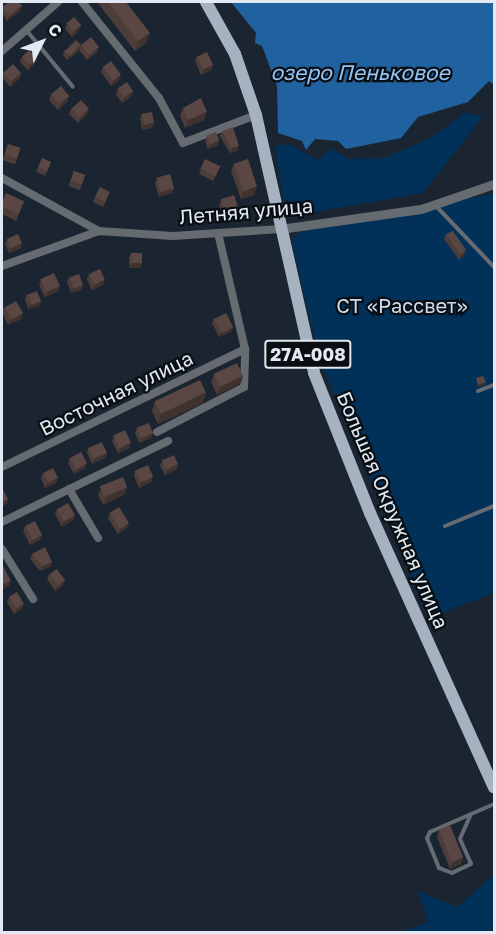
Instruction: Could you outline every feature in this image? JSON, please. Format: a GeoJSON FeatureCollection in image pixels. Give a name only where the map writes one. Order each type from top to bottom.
{"type":"FeatureCollection","features":[{"type":"Feature","properties":{"kind":"main road","name":"Большая Окружная улица"},"geometry":{"type":"LineString","coordinates":[[206,2],[235,54],[256,115],[314,373],[370,513],[495,787]]}},
{"type":"Feature","properties":{"kind":"street"},"geometry":{"type":"LineString","coordinates":[[2,51],[25,28],[58,2]]}},
{"type":"Feature","properties":{"kind":"street"},"geometry":{"type":"LineString","coordinates":[[81,2],[159,98],[180,139],[186,143],[256,115]]}},
{"type":"Feature","properties":{"kind":"street"},"geometry":{"type":"LineString","coordinates":[[2,178],[99,231]]}},
{"type":"Feature","properties":{"kind":"street","name":"Летняя улица"},"geometry":{"type":"LineString","coordinates":[[2,266],[99,231],[218,233],[280,229],[434,204],[495,184]]}},
{"type":"Feature","properties":{"kind":"street"},"geometry":{"type":"LineString","coordinates":[[157,432],[244,387],[245,349],[218,233]]}},
{"type":"Feature","properties":{"kind":"street","name":"Восточная улица"},"geometry":{"type":"LineString","coordinates":[[2,467],[245,349]]}},
{"type":"Feature","properties":{"kind":"street"},"geometry":{"type":"LineString","coordinates":[[2,522],[168,441]]}},
{"type":"Feature","properties":{"kind":"street"},"geometry":{"type":"LineString","coordinates":[[69,489],[98,538]]}},
{"type":"Feature","properties":{"kind":"street"},"geometry":{"type":"LineString","coordinates":[[2,549],[33,599]]}},
{"type":"Feature","properties":{"kind":"lane"},"geometry":{"type":"LineString","coordinates":[[25,28],[74,87]]}},
{"type":"Feature","properties":{"kind":"lane"},"geometry":{"type":"LineString","coordinates":[[434,204],[495,267]]}},
{"type":"Feature","properties":{"kind":"lane"},"geometry":{"type":"LineString","coordinates":[[478,391],[495,385]]}},
{"type":"Feature","properties":{"kind":"lane"},"geometry":{"type":"LineString","coordinates":[[445,526],[495,506]]}},
{"type":"Feature","properties":{"kind":"lane"},"geometry":{"type":"LineString","coordinates":[[471,814],[460,839],[471,864],[452,873],[440,868],[427,838],[429,831],[495,804]]}},
{"type":"Feature","properties":{"kind":"green space"},"geometry":{"type":"Polygon","coordinates":[[[465,113],[483,116],[423,193],[286,217],[275,146],[290,144],[317,160],[333,148],[348,159],[384,158],[430,138],[465,113]]]}},
{"type":"Feature","properties":{"kind":"green space","name":"СТ «Рассвет»"},"geometry":{"type":"Polygon","coordinates":[[[494,194],[494,593],[428,618],[320,361],[292,242],[304,226],[494,194]]]}},
{"type":"Feature","properties":{"kind":"green space"},"geometry":{"type":"Polygon","coordinates":[[[494,874],[494,932],[402,932],[429,921],[417,891],[458,907],[494,874]]]}},
{"type":"Feature","properties":{"kind":"water","name":"озеро Пеньковое"},"geometry":{"type":"Polygon","coordinates":[[[231,2],[494,2],[494,85],[489,81],[468,102],[418,117],[401,138],[346,149],[338,141],[315,139],[306,150],[302,141],[278,133],[277,86],[262,46],[255,43],[256,33],[231,2]]]}},
{"type":"Feature","properties":{"kind":"building"},"geometry":{"type":"Polygon","coordinates":[[[9,2],[19,2],[22,6],[9,16],[2,7],[9,2]]]}},
{"type":"Feature","properties":{"kind":"building"},"geometry":{"type":"Polygon","coordinates":[[[108,2],[126,2],[150,33],[138,41],[108,2]]]}},
{"type":"Feature","properties":{"kind":"building"},"geometry":{"type":"Polygon","coordinates":[[[74,17],[81,25],[74,32],[66,24],[74,17]]]}},
{"type":"Feature","properties":{"kind":"building"},"geometry":{"type":"Polygon","coordinates":[[[91,37],[99,47],[89,55],[81,45],[91,37]]]}},
{"type":"Feature","properties":{"kind":"building"},"geometry":{"type":"Polygon","coordinates":[[[76,40],[81,45],[70,56],[65,51],[76,40]]]}},
{"type":"Feature","properties":{"kind":"building"},"geometry":{"type":"Polygon","coordinates":[[[29,50],[37,58],[30,65],[22,57],[29,50]]]}},
{"type":"Feature","properties":{"kind":"building"},"geometry":{"type":"Polygon","coordinates":[[[207,52],[213,65],[203,69],[197,57],[207,52]]]}},
{"type":"Feature","properties":{"kind":"building"},"geometry":{"type":"Polygon","coordinates":[[[111,61],[121,75],[113,81],[103,67],[111,61]]]}},
{"type":"Feature","properties":{"kind":"building"},"geometry":{"type":"Polygon","coordinates":[[[13,64],[21,73],[11,82],[3,73],[13,64]]]}},
{"type":"Feature","properties":{"kind":"building"},"geometry":{"type":"Polygon","coordinates":[[[127,82],[133,91],[124,97],[118,88],[127,82]]]}},
{"type":"Feature","properties":{"kind":"building"},"geometry":{"type":"Polygon","coordinates":[[[61,86],[69,96],[59,104],[51,94],[61,86]]]}},
{"type":"Feature","properties":{"kind":"building"},"geometry":{"type":"Polygon","coordinates":[[[201,98],[207,112],[188,120],[183,108],[201,98]]]}},
{"type":"Feature","properties":{"kind":"building"},"geometry":{"type":"Polygon","coordinates":[[[81,100],[89,109],[79,118],[71,109],[81,100]]]}},
{"type":"Feature","properties":{"kind":"building"},"geometry":{"type":"Polygon","coordinates":[[[152,112],[154,123],[144,125],[142,114],[152,112]]]}},
{"type":"Feature","properties":{"kind":"building"},"geometry":{"type":"Polygon","coordinates":[[[233,127],[239,146],[232,148],[222,131],[233,127]]]}},
{"type":"Feature","properties":{"kind":"building"},"geometry":{"type":"Polygon","coordinates":[[[216,132],[219,140],[210,144],[207,136],[216,132]]]}},
{"type":"Feature","properties":{"kind":"building"},"geometry":{"type":"Polygon","coordinates":[[[8,144],[20,148],[17,158],[5,154],[8,144]]]}},
{"type":"Feature","properties":{"kind":"building"},"geometry":{"type":"Polygon","coordinates":[[[42,158],[51,162],[47,171],[38,167],[42,158]]]}},
{"type":"Feature","properties":{"kind":"building"},"geometry":{"type":"Polygon","coordinates":[[[205,159],[220,166],[216,176],[200,169],[205,159]]]}},
{"type":"Feature","properties":{"kind":"building"},"geometry":{"type":"Polygon","coordinates":[[[248,159],[257,187],[243,191],[234,164],[248,159]]]}},
{"type":"Feature","properties":{"kind":"building"},"geometry":{"type":"Polygon","coordinates":[[[74,171],[85,175],[82,185],[71,180],[74,171]]]}},
{"type":"Feature","properties":{"kind":"building"},"geometry":{"type":"Polygon","coordinates":[[[170,174],[174,188],[161,192],[157,178],[170,174]]]}},
{"type":"Feature","properties":{"kind":"building"},"geometry":{"type":"Polygon","coordinates":[[[100,187],[110,192],[105,202],[95,197],[100,187]]]}},
{"type":"Feature","properties":{"kind":"building"},"geometry":{"type":"Polygon","coordinates":[[[6,193],[24,201],[19,214],[2,207],[6,193]]]}},
{"type":"Feature","properties":{"kind":"building"},"geometry":{"type":"Polygon","coordinates":[[[234,195],[238,207],[225,212],[221,199],[234,195]]]}},
{"type":"Feature","properties":{"kind":"building"},"geometry":{"type":"Polygon","coordinates":[[[453,231],[466,250],[461,255],[446,234],[453,231]]]}},
{"type":"Feature","properties":{"kind":"building"},"geometry":{"type":"Polygon","coordinates":[[[18,234],[22,243],[11,248],[7,239],[18,234]]]}},
{"type":"Feature","properties":{"kind":"building"},"geometry":{"type":"Polygon","coordinates":[[[131,253],[142,253],[142,263],[131,263],[131,253]]]}},
{"type":"Feature","properties":{"kind":"building"},"geometry":{"type":"Polygon","coordinates":[[[100,269],[105,280],[94,285],[89,274],[100,269]]]}},
{"type":"Feature","properties":{"kind":"building"},"geometry":{"type":"Polygon","coordinates":[[[54,273],[60,286],[46,292],[40,279],[54,273]]]}},
{"type":"Feature","properties":{"kind":"building"},"geometry":{"type":"Polygon","coordinates":[[[79,274],[83,285],[74,289],[70,277],[79,274]]]}},
{"type":"Feature","properties":{"kind":"building"},"geometry":{"type":"Polygon","coordinates":[[[37,291],[41,301],[32,305],[28,295],[37,291]]]}},
{"type":"Feature","properties":{"kind":"building"},"geometry":{"type":"Polygon","coordinates":[[[16,301],[23,313],[12,320],[5,308],[16,301]]]}},
{"type":"Feature","properties":{"kind":"building"},"geometry":{"type":"Polygon","coordinates":[[[226,313],[233,327],[222,333],[214,319],[226,313]]]}},
{"type":"Feature","properties":{"kind":"building"},"geometry":{"type":"Polygon","coordinates":[[[237,363],[243,376],[219,387],[213,374],[237,363]]]}},
{"type":"Feature","properties":{"kind":"building"},"geometry":{"type":"Polygon","coordinates":[[[483,376],[486,382],[478,385],[476,378],[483,376]]]}},
{"type":"Feature","properties":{"kind":"building"},"geometry":{"type":"Polygon","coordinates":[[[200,380],[206,393],[161,414],[155,401],[200,380]]]}},
{"type":"Feature","properties":{"kind":"building"},"geometry":{"type":"Polygon","coordinates":[[[149,423],[153,433],[141,438],[137,428],[149,423]]]}},
{"type":"Feature","properties":{"kind":"building"},"geometry":{"type":"Polygon","coordinates":[[[125,430],[131,443],[119,448],[113,435],[125,430]]]}},
{"type":"Feature","properties":{"kind":"building"},"geometry":{"type":"Polygon","coordinates":[[[102,442],[107,453],[93,459],[88,448],[102,442]]]}},
{"type":"Feature","properties":{"kind":"building"},"geometry":{"type":"Polygon","coordinates":[[[81,452],[87,463],[76,470],[70,458],[81,452]]]}},
{"type":"Feature","properties":{"kind":"building"},"geometry":{"type":"Polygon","coordinates":[[[174,455],[178,464],[166,469],[162,460],[174,455]]]}},
{"type":"Feature","properties":{"kind":"building"},"geometry":{"type":"Polygon","coordinates":[[[148,465],[153,477],[140,482],[135,470],[148,465]]]}},
{"type":"Feature","properties":{"kind":"building"},"geometry":{"type":"Polygon","coordinates":[[[53,468],[58,478],[48,483],[43,473],[53,468]]]}},
{"type":"Feature","properties":{"kind":"building"},"geometry":{"type":"Polygon","coordinates":[[[123,477],[127,487],[104,497],[100,486],[123,477]]]}},
{"type":"Feature","properties":{"kind":"building"},"geometry":{"type":"Polygon","coordinates":[[[2,491],[8,499],[2,503],[2,491]]]}},
{"type":"Feature","properties":{"kind":"building"},"geometry":{"type":"Polygon","coordinates":[[[68,503],[75,515],[64,522],[57,510],[68,503]]]}},
{"type":"Feature","properties":{"kind":"building"},"geometry":{"type":"Polygon","coordinates":[[[119,507],[129,523],[120,529],[110,513],[119,507]]]}},
{"type":"Feature","properties":{"kind":"building"},"geometry":{"type":"Polygon","coordinates":[[[35,521],[42,535],[32,540],[25,526],[35,521]]]}},
{"type":"Feature","properties":{"kind":"building"},"geometry":{"type":"Polygon","coordinates":[[[45,547],[52,562],[42,566],[32,554],[45,547]]]}},
{"type":"Feature","properties":{"kind":"building"},"geometry":{"type":"Polygon","coordinates":[[[2,567],[11,581],[2,585],[2,567]]]}},
{"type":"Feature","properties":{"kind":"building"},"geometry":{"type":"Polygon","coordinates":[[[57,569],[65,580],[58,586],[50,574],[57,569]]]}},
{"type":"Feature","properties":{"kind":"building"},"geometry":{"type":"Polygon","coordinates":[[[17,592],[24,604],[16,609],[9,596],[17,592]]]}},
{"type":"Feature","properties":{"kind":"building"},"geometry":{"type":"Polygon","coordinates":[[[450,825],[463,857],[452,862],[439,829],[450,825]]]}}]}
